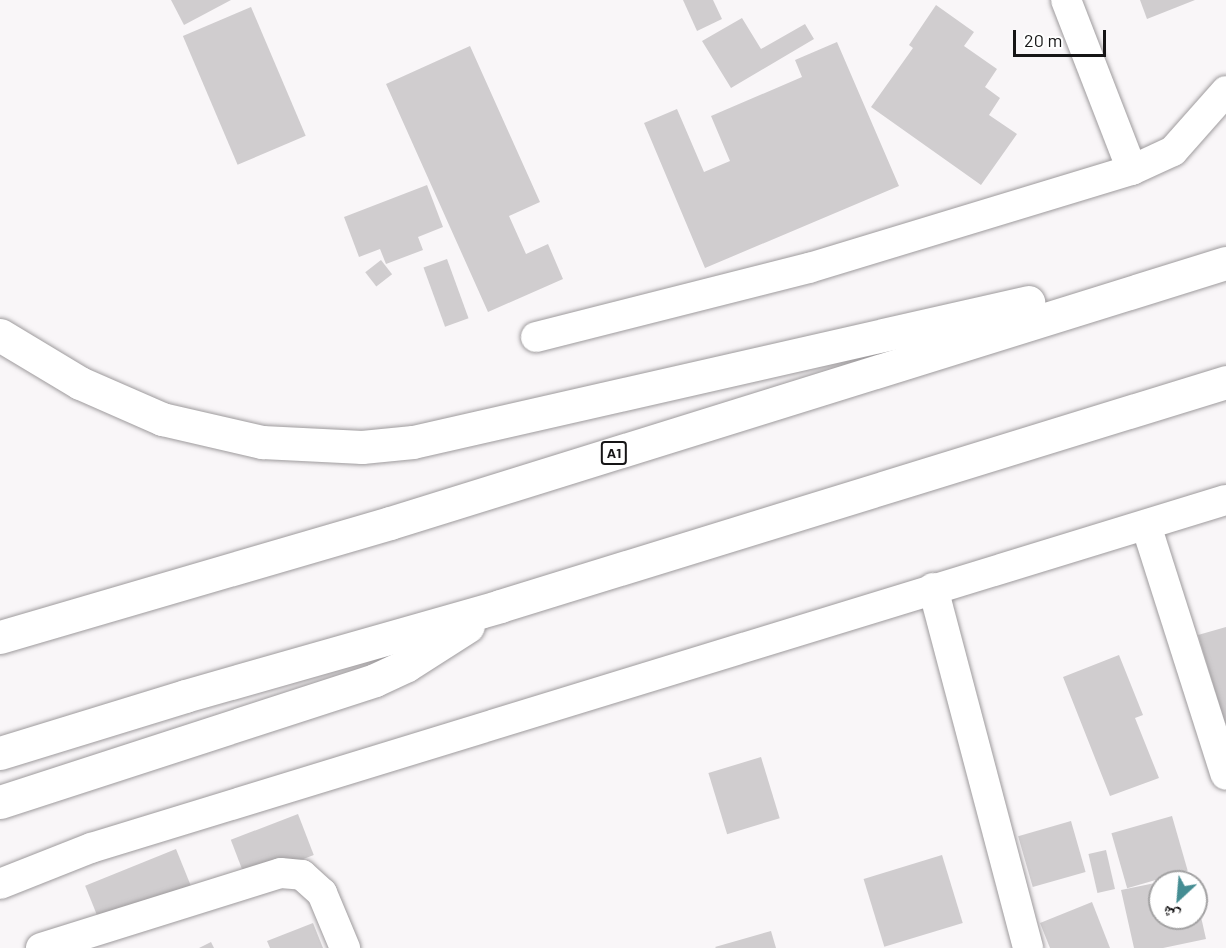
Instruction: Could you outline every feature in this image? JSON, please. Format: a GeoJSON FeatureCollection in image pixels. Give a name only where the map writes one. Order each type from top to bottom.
{"type":"FeatureCollection","features":[{"type":"Feature","properties":{"kind":"highway"},"geometry":{"type":"LineString","coordinates":[[0,335],[80,383],[162,419],[262,441],[362,447],[445,435],[1226,257]]}},
{"type":"Feature","properties":{"kind":"highway","name":"A1"},"geometry":{"type":"LineString","coordinates":[[0,637],[390,523],[1226,263]]}},
{"type":"Feature","properties":{"kind":"highway"},"geometry":{"type":"LineString","coordinates":[[0,753],[184,696],[500,606],[1226,382]]}},
{"type":"Feature","properties":{"kind":"highway"},"geometry":{"type":"LineString","coordinates":[[0,802],[88,771],[375,680],[407,665],[500,606]]}},
{"type":"Feature","properties":{"kind":"highway"},"geometry":{"type":"LineString","coordinates":[[0,825],[88,771]]}},
{"type":"Feature","properties":{"kind":"street"},"geometry":{"type":"LineString","coordinates":[[1066,0],[1132,170]]}},
{"type":"Feature","properties":{"kind":"street"},"geometry":{"type":"LineString","coordinates":[[536,337],[809,268],[1132,170],[1173,151],[1226,91]]}},
{"type":"Feature","properties":{"kind":"street"},"geometry":{"type":"LineString","coordinates":[[0,884],[90,848],[1226,500]]}},
{"type":"Feature","properties":{"kind":"street"},"geometry":{"type":"LineString","coordinates":[[1146,525],[1226,775]]}},
{"type":"Feature","properties":{"kind":"street"},"geometry":{"type":"LineString","coordinates":[[933,588],[1028,948]]}},
{"type":"Feature","properties":{"kind":"street"},"geometry":{"type":"LineString","coordinates":[[41,948],[281,873],[302,875],[322,893],[345,948]]}},
{"type":"Feature","properties":{"kind":"building"},"geometry":{"type":"Polygon","coordinates":[[[171,0],[231,0],[184,25],[171,0]]]}},
{"type":"Feature","properties":{"kind":"building"},"geometry":{"type":"Polygon","coordinates":[[[683,0],[713,0],[722,19],[697,31],[683,0]]]}},
{"type":"Feature","properties":{"kind":"building"},"geometry":{"type":"Polygon","coordinates":[[[1140,0],[1195,0],[1147,19],[1140,0]]]}},
{"type":"Feature","properties":{"kind":"building"},"geometry":{"type":"Polygon","coordinates":[[[936,5],[974,32],[964,46],[997,69],[985,87],[1000,98],[989,115],[1017,134],[981,185],[871,107],[913,48],[909,45],[936,5]]]}},
{"type":"Feature","properties":{"kind":"building"},"geometry":{"type":"Polygon","coordinates":[[[251,7],[306,136],[238,165],[183,36],[251,7]]]}},
{"type":"Feature","properties":{"kind":"building"},"geometry":{"type":"Polygon","coordinates":[[[742,18],[761,49],[805,24],[814,39],[731,88],[702,41],[742,18]]]}},
{"type":"Feature","properties":{"kind":"building"},"geometry":{"type":"Polygon","coordinates":[[[837,42],[899,186],[705,268],[644,123],[677,109],[704,172],[730,161],[711,116],[802,77],[795,60],[837,42]]]}},
{"type":"Feature","properties":{"kind":"building"},"geometry":{"type":"Polygon","coordinates":[[[470,46],[540,202],[509,216],[526,254],[548,244],[563,279],[488,312],[386,84],[470,46]]]}},
{"type":"Feature","properties":{"kind":"building"},"geometry":{"type":"Polygon","coordinates":[[[427,185],[443,227],[418,237],[423,250],[386,264],[380,249],[359,257],[344,217],[427,185]]]}},
{"type":"Feature","properties":{"kind":"building"},"geometry":{"type":"Polygon","coordinates":[[[447,259],[469,318],[445,327],[424,268],[447,259]]]}},
{"type":"Feature","properties":{"kind":"building"},"geometry":{"type":"Polygon","coordinates":[[[381,260],[392,274],[376,286],[365,272],[381,260]]]}},
{"type":"Feature","properties":{"kind":"building"},"geometry":{"type":"Polygon","coordinates":[[[1226,627],[1226,723],[1225,723],[1198,635],[1226,627]]]}},
{"type":"Feature","properties":{"kind":"building"},"geometry":{"type":"Polygon","coordinates":[[[1119,655],[1143,715],[1135,718],[1159,778],[1110,796],[1063,677],[1119,655]]]}},
{"type":"Feature","properties":{"kind":"building"},"geometry":{"type":"Polygon","coordinates":[[[761,757],[780,818],[727,834],[708,773],[761,757]]]}},
{"type":"Feature","properties":{"kind":"building"},"geometry":{"type":"Polygon","coordinates":[[[298,814],[314,855],[247,881],[231,840],[298,814]]]}},
{"type":"Feature","properties":{"kind":"building"},"geometry":{"type":"Polygon","coordinates":[[[1172,816],[1187,870],[1148,870],[1148,882],[1127,888],[1111,833],[1172,816]]]}},
{"type":"Feature","properties":{"kind":"building"},"geometry":{"type":"Polygon","coordinates":[[[1071,821],[1086,872],[1033,887],[1018,836],[1071,821]]]}},
{"type":"Feature","properties":{"kind":"building"},"geometry":{"type":"Polygon","coordinates":[[[176,849],[194,894],[103,930],[85,886],[176,849]]]}},
{"type":"Feature","properties":{"kind":"building"},"geometry":{"type":"Polygon","coordinates":[[[1106,850],[1115,889],[1097,893],[1088,854],[1106,850]]]}},
{"type":"Feature","properties":{"kind":"building"},"geometry":{"type":"Polygon","coordinates":[[[942,855],[963,923],[884,947],[864,879],[942,855]]]}},
{"type":"Feature","properties":{"kind":"building"},"geometry":{"type":"Polygon","coordinates":[[[1148,884],[1148,930],[1204,930],[1206,939],[1163,948],[1134,948],[1121,890],[1148,884]]]}},
{"type":"Feature","properties":{"kind":"building"},"geometry":{"type":"Polygon","coordinates":[[[1092,902],[1110,948],[1050,948],[1040,923],[1092,902]]]}},
{"type":"Feature","properties":{"kind":"building"},"geometry":{"type":"Polygon","coordinates":[[[313,923],[323,948],[270,948],[267,941],[313,923]]]}},
{"type":"Feature","properties":{"kind":"building"},"geometry":{"type":"Polygon","coordinates":[[[771,931],[776,948],[715,947],[771,931]]]}},
{"type":"Feature","properties":{"kind":"building"},"geometry":{"type":"Polygon","coordinates":[[[211,942],[214,948],[199,948],[211,942]]]}}]}
